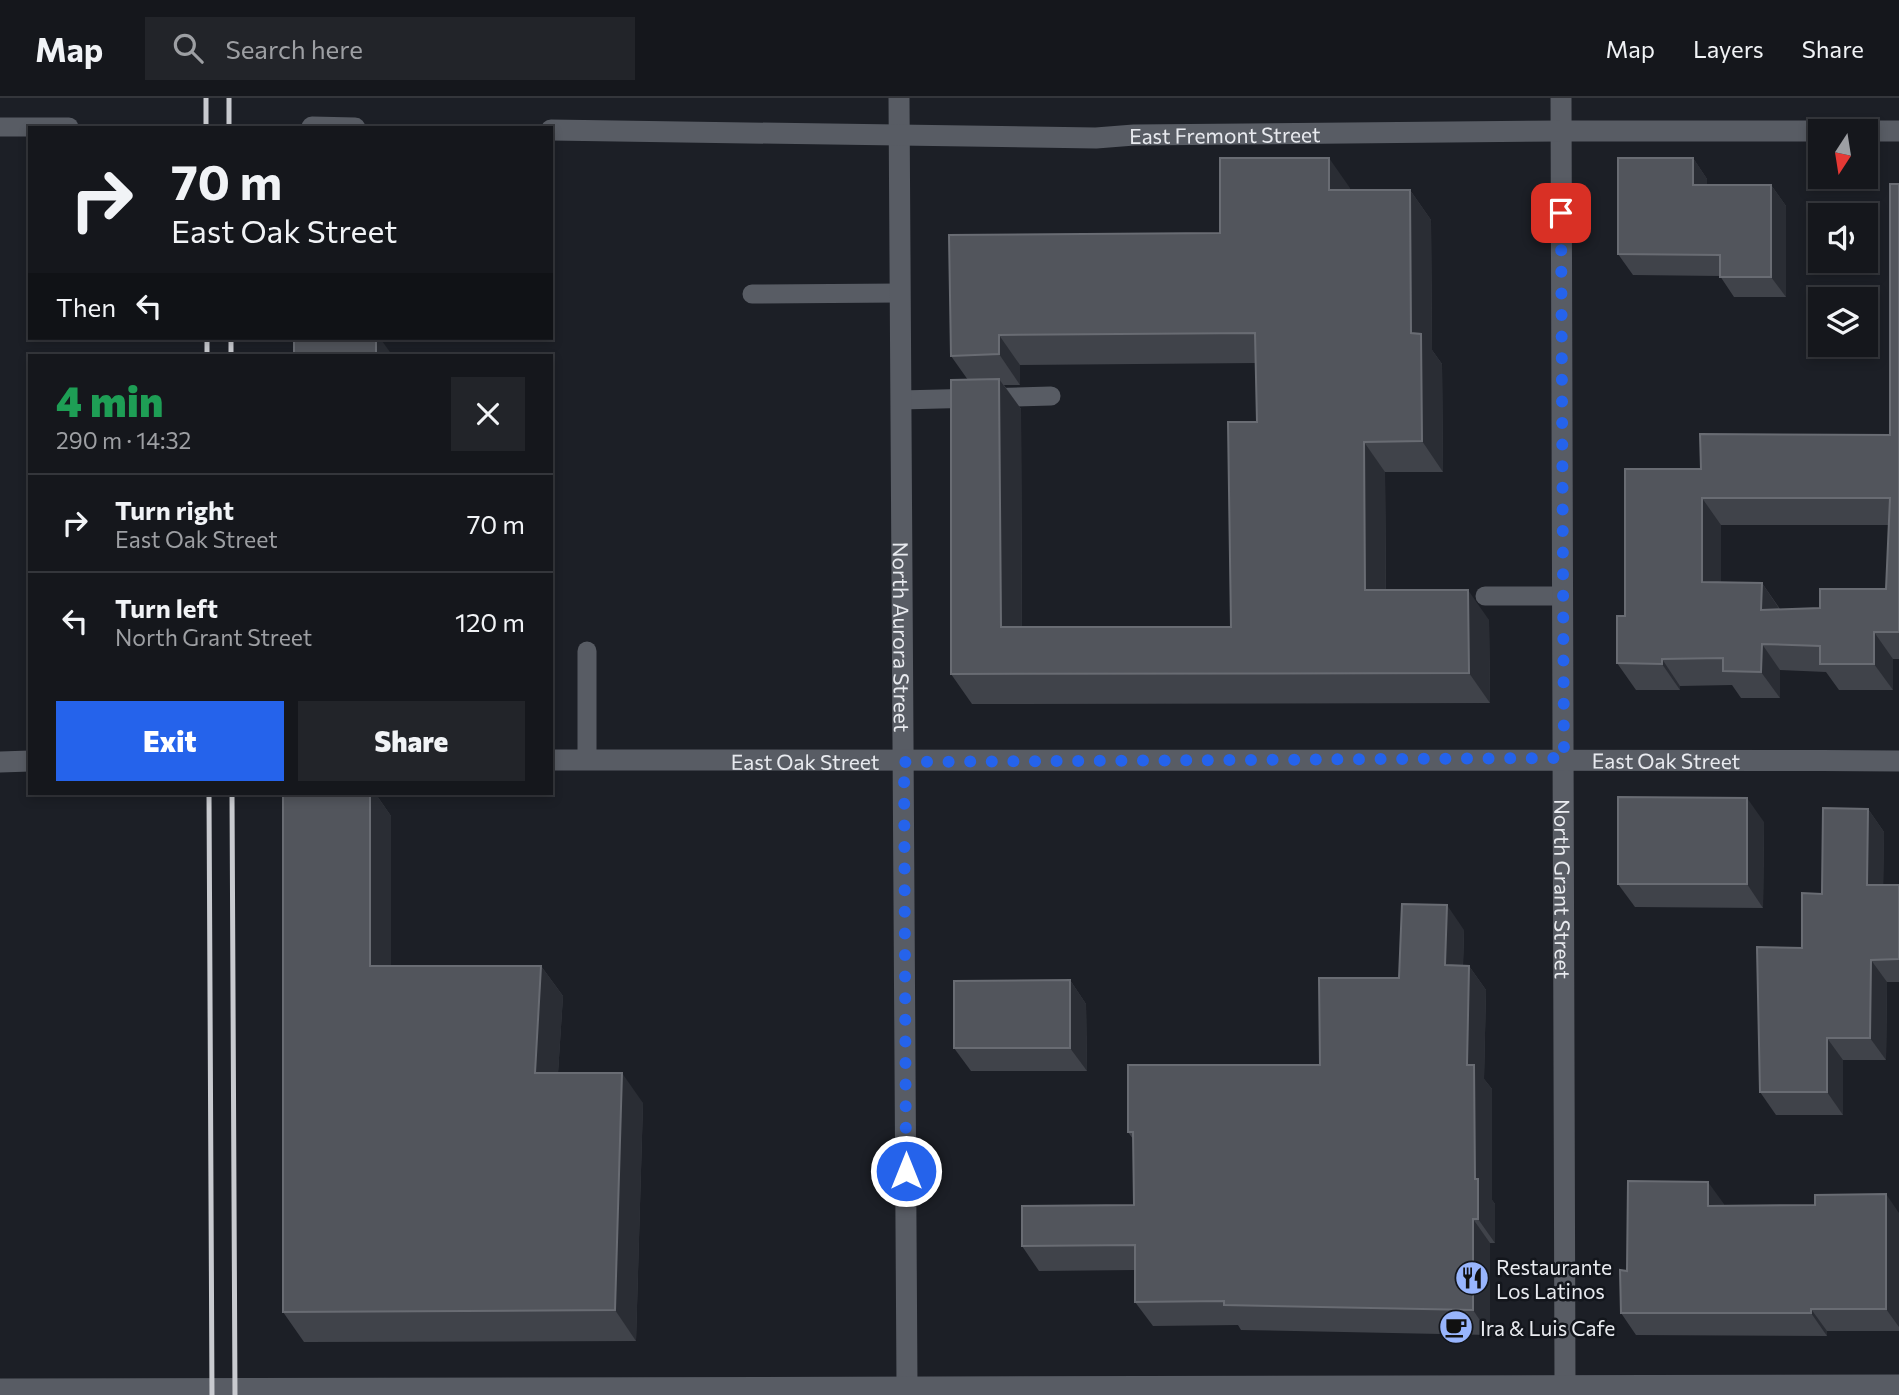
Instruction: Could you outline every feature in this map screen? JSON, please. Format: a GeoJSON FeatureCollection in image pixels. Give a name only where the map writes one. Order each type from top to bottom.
{"type":"FeatureCollection","features":[{"type":"Feature","properties":{"kind":"street","name":"North Aurora Street"},"geometry":{"type":"LineString","coordinates":[[899,98],[907,1386]]}},
{"type":"Feature","properties":{"kind":"street","name":"North Grant Street"},"geometry":{"type":"LineString","coordinates":[[1561,98],[1565,1384]]}},
{"type":"Feature","properties":{"kind":"street","name":"East Fremont Street"},"geometry":{"type":"LineString","coordinates":[[553,130],[1096,138],[1135,135],[1561,131],[1899,131]]}},
{"type":"Feature","properties":{"kind":"street","name":"East Oak Street"},"geometry":{"type":"LineString","coordinates":[[553,760],[904,762],[1564,758],[1899,761]]}},
{"type":"Feature","properties":{"kind":"street"},"geometry":{"type":"LineString","coordinates":[[0,762],[28,761]]}},
{"type":"Feature","properties":{"kind":"street"},"geometry":{"type":"LineString","coordinates":[[0,1389],[907,1386],[1290,1390],[1565,1384],[1899,1385]]}},
{"type":"Feature","properties":{"kind":"lane"},"geometry":{"type":"LineString","coordinates":[[0,127],[28,127]]}},
{"type":"Feature","properties":{"kind":"lane"},"geometry":{"type":"LineString","coordinates":[[752,294],[900,293]]}},
{"type":"Feature","properties":{"kind":"lane"},"geometry":{"type":"LineString","coordinates":[[901,400],[1051,396]]}},
{"type":"Feature","properties":{"kind":"lane"},"geometry":{"type":"LineString","coordinates":[[1485,596],[1563,596]]}},
{"type":"Feature","properties":{"kind":"lane"},"geometry":{"type":"LineString","coordinates":[[587,651],[587,760]]}},
{"type":"Feature","properties":{"kind":"building"},"geometry":{"type":"Polygon","coordinates":[[[1220,158],[1329,158],[1329,190],[1410,190],[1411,333],[1421,334],[1422,441],[1364,442],[1365,590],[1468,590],[1469,673],[951,674],[951,380],[999,379],[1001,627],[1231,627],[1228,422],[1257,422],[1255,333],[999,335],[999,354],[951,356],[949,235],[1220,233],[1220,158]]]}},
{"type":"Feature","properties":{"kind":"building"},"geometry":{"type":"Polygon","coordinates":[[[1618,158],[1693,158],[1693,185],[1771,185],[1771,277],[1720,277],[1720,255],[1618,254],[1618,158]]]}},
{"type":"Feature","properties":{"kind":"building"},"geometry":{"type":"Polygon","coordinates":[[[1890,184],[1899,184],[1899,632],[1874,632],[1874,664],[1820,664],[1820,646],[1762,644],[1761,672],[1723,671],[1723,658],[1662,659],[1662,664],[1617,663],[1617,616],[1625,616],[1625,469],[1701,469],[1700,434],[1890,435],[1890,184]],[[1702,498],[1702,582],[1762,583],[1761,610],[1820,608],[1820,589],[1886,589],[1890,498],[1702,498]]]}},
{"type":"Feature","properties":{"kind":"building"},"geometry":{"type":"Polygon","coordinates":[[[294,340],[376,340],[376,354],[294,354],[294,340]]]}},
{"type":"Feature","properties":{"kind":"building"},"geometry":{"type":"Polygon","coordinates":[[[283,795],[370,795],[370,966],[541,966],[535,1073],[622,1073],[615,1310],[283,1312],[283,795]]]}},
{"type":"Feature","properties":{"kind":"building"},"geometry":{"type":"Polygon","coordinates":[[[1618,797],[1747,798],[1747,884],[1618,884],[1618,797]]]}},
{"type":"Feature","properties":{"kind":"building"},"geometry":{"type":"Polygon","coordinates":[[[1823,808],[1868,809],[1867,885],[1899,885],[1899,959],[1871,960],[1870,1038],[1827,1038],[1827,1092],[1760,1092],[1757,947],[1802,948],[1802,893],[1822,894],[1823,808]]]}},
{"type":"Feature","properties":{"kind":"building"},"geometry":{"type":"Polygon","coordinates":[[[1402,904],[1447,905],[1445,965],[1469,966],[1467,1065],[1474,1065],[1475,1179],[1478,1179],[1478,1219],[1473,1219],[1473,1310],[1224,1305],[1224,1301],[1135,1302],[1135,1245],[1022,1246],[1022,1206],[1134,1205],[1133,1132],[1128,1132],[1128,1065],[1320,1065],[1319,978],[1399,978],[1402,904]]]}},
{"type":"Feature","properties":{"kind":"building"},"geometry":{"type":"Polygon","coordinates":[[[1070,980],[1070,1048],[954,1048],[954,981],[1070,980]]]}},
{"type":"Feature","properties":{"kind":"building"},"geometry":{"type":"Polygon","coordinates":[[[1628,1181],[1708,1182],[1708,1206],[1815,1205],[1815,1195],[1886,1194],[1886,1309],[1811,1309],[1811,1313],[1621,1313],[1620,1270],[1627,1271],[1628,1181]]]}},
{"type":"Feature","properties":{"kind":"railway"},"geometry":{"type":"LineString","coordinates":[[206,98],[206,126]]}},
{"type":"Feature","properties":{"kind":"railway"},"geometry":{"type":"LineString","coordinates":[[229,98],[229,126]]}},
{"type":"Feature","properties":{"kind":"railway"},"geometry":{"type":"LineString","coordinates":[[207,340],[207,354]]}},
{"type":"Feature","properties":{"kind":"railway"},"geometry":{"type":"LineString","coordinates":[[231,340],[231,354]]}},
{"type":"Feature","properties":{"kind":"railway"},"geometry":{"type":"LineString","coordinates":[[209,795],[212,1395]]}},
{"type":"Feature","properties":{"kind":"railway"},"geometry":{"type":"LineString","coordinates":[[232,795],[235,1395]]}},
{"type":"Feature","properties":{"kind":"place","name":"Restaurante Los Latinos"},"geometry":{"type":"Point","coordinates":[1472,1278]}},
{"type":"Feature","properties":{"kind":"place","name":"Ira & Luis Cafe"},"geometry":{"type":"Point","coordinates":[1456,1327]}},
{"type":"Feature","properties":{"kind":"route"},"geometry":{"type":"LineString","coordinates":[[906,1171],[904,762],[1564,758],[1561,213]]}}]}
